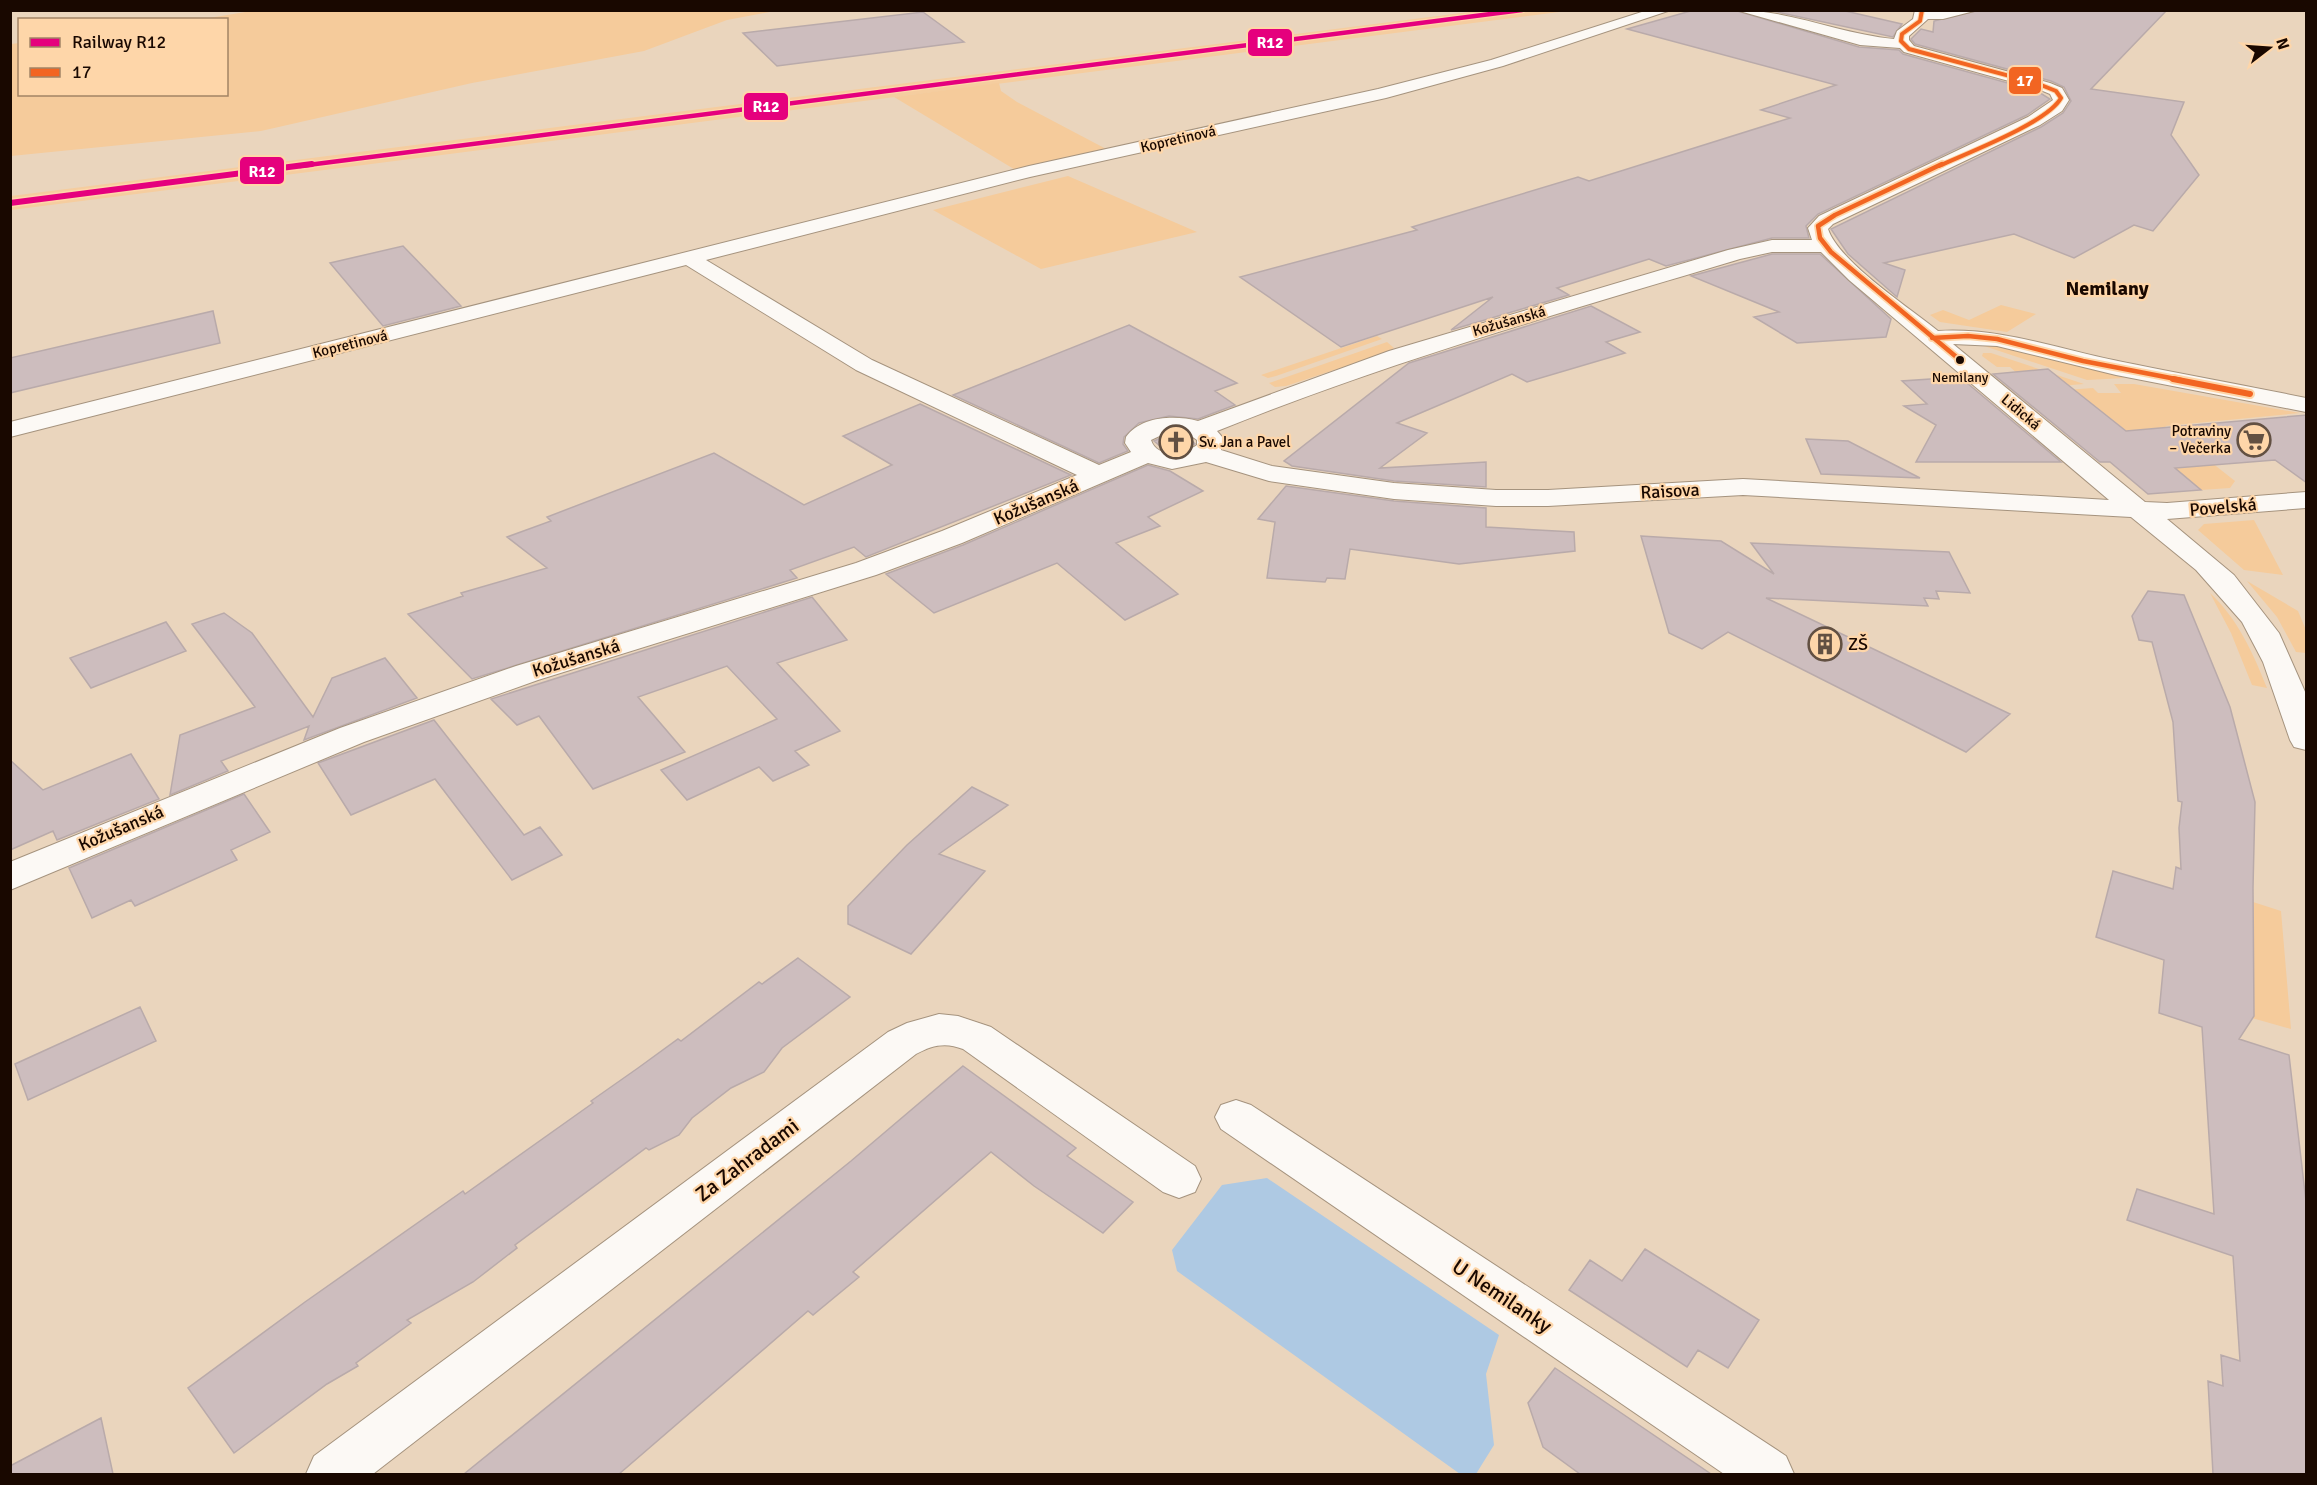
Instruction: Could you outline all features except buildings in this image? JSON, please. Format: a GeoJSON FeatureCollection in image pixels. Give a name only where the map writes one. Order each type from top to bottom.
{"type":"FeatureCollection","features":[{"type":"Feature","properties":{"kind":"street","name":"Kopretinová"},"geometry":{"type":"LineString","coordinates":[[10,430],[1029,172],[1380,94],[1497,63],[1664,10]]}},
{"type":"Feature","properties":{"kind":"street"},"geometry":{"type":"LineString","coordinates":[[1743,10],[1850,38],[1903,44],[1928,56],[2044,86],[2056,91],[2061,99],[2056,107],[2034,121],[1826,220],[1818,226],[1818,231],[1826,246]]}},
{"type":"Feature","properties":{"kind":"street"},"geometry":{"type":"LineString","coordinates":[[1903,44],[1902,33],[1920,21],[1923,13],[1942,15],[1971,10]]}},
{"type":"Feature","properties":{"kind":"street","name":"Kožušanská"},"geometry":{"type":"LineString","coordinates":[[10,877],[143,819],[362,732],[527,673],[866,568],[952,537],[1148,454],[1177,460],[1252,407],[1445,340],[1735,254],[1772,246],[1826,246]]}},
{"type":"Feature","properties":{"kind":"street","name":"Lidická"},"geometry":{"type":"LineString","coordinates":[[1826,246],[1932,338],[2199,557],[2255,618],[2277,660],[2307,740]]}},
{"type":"Feature","properties":{"kind":"street"},"geometry":{"type":"LineString","coordinates":[[690,259],[864,365],[1074,465],[1100,474]]}},
{"type":"Feature","properties":{"kind":"street"},"geometry":{"type":"LineString","coordinates":[[1932,338],[1968,336],[1997,339],[2116,368],[2307,405]]}},
{"type":"Feature","properties":{"kind":"street","name":"Kožušanská"},"geometry":{"type":"LineString","coordinates":[[1148,454],[1138,443],[1145,432],[1165,425],[1202,441]]}},
{"type":"Feature","properties":{"kind":"street","name":"Raisova"},"geometry":{"type":"LineString","coordinates":[[1202,441],[1269,473],[1447,496],[1548,498],[1721,488],[1778,488],[2139,510]]}},
{"type":"Feature","properties":{"kind":"street","name":"Povelská"},"geometry":{"type":"LineString","coordinates":[[2139,510],[2185,511],[2307,500]]}},
{"type":"Feature","properties":{"kind":"street","name":"Za Zahradami"},"geometry":{"type":"LineString","coordinates":[[332,1474],[902,1043],[927,1030],[959,1030],[977,1038],[1179,1179]]}},
{"type":"Feature","properties":{"kind":"street","name":"U Nemilanky"},"geometry":{"type":"LineString","coordinates":[[1236,1117],[1768,1474]]}},
{"type":"Feature","properties":{"kind":"shaded area"},"geometry":{"type":"Polygon","coordinates":[[[258,10],[775,10],[727,20],[644,51],[472,83],[261,131],[11,156],[11,44],[18,43],[18,96],[228,96],[228,18],[209,18],[258,10]]]}},
{"type":"Feature","properties":{"kind":"shaded area"},"geometry":{"type":"Polygon","coordinates":[[[1485,10],[1567,11],[11,210],[11,196],[1485,10]]]}},
{"type":"Feature","properties":{"kind":"shaded area"},"geometry":{"type":"Polygon","coordinates":[[[999,83],[1001,91],[1017,102],[1110,151],[1019,172],[894,97],[999,83]]]}},
{"type":"Feature","properties":{"kind":"shaded area"},"geometry":{"type":"Polygon","coordinates":[[[1068,176],[1197,232],[1041,269],[933,210],[1068,176]]]}},
{"type":"Feature","properties":{"kind":"shaded area"},"geometry":{"type":"Polygon","coordinates":[[[2001,305],[2036,314],[2007,332],[1940,322],[1930,315],[1943,310],[1969,320],[2001,305]]]}},
{"type":"Feature","properties":{"kind":"shaded area"},"geometry":{"type":"Polygon","coordinates":[[[1377,336],[1382,339],[1276,376],[1268,378],[1261,375],[1377,336]]]}},
{"type":"Feature","properties":{"kind":"shaded area"},"geometry":{"type":"Polygon","coordinates":[[[1387,342],[1394,348],[1385,353],[1286,386],[1275,387],[1269,383],[1387,342]]]}},
{"type":"Feature","properties":{"kind":"shaded area"},"geometry":{"type":"Polygon","coordinates":[[[1978,344],[1998,344],[2125,378],[2087,380],[1978,344]]]}},
{"type":"Feature","properties":{"kind":"shaded area"},"geometry":{"type":"Polygon","coordinates":[[[1983,353],[1991,353],[2084,384],[2034,388],[2010,367],[1997,367],[1982,356],[1983,353]]]}},
{"type":"Feature","properties":{"kind":"shaded area"},"geometry":{"type":"Polygon","coordinates":[[[2114,384],[2134,384],[2300,413],[2165,426],[2235,481],[2230,488],[2201,490],[2077,392],[2027,393],[2093,388],[2098,393],[2121,393],[2114,384]]]}},
{"type":"Feature","properties":{"kind":"shaded area"},"geometry":{"type":"Polygon","coordinates":[[[2254,520],[2283,575],[2244,570],[2198,530],[2204,524],[2254,520]]]}},
{"type":"Feature","properties":{"kind":"shaded area"},"geometry":{"type":"Polygon","coordinates":[[[2247,581],[2298,611],[2306,630],[2306,653],[2296,652],[2277,617],[2247,581]]]}},
{"type":"Feature","properties":{"kind":"shaded area"},"geometry":{"type":"Polygon","coordinates":[[[2210,593],[2237,625],[2267,688],[2252,685],[2231,633],[2210,593]]]}},
{"type":"Feature","properties":{"kind":"shaded area"},"geometry":{"type":"Polygon","coordinates":[[[2253,902],[2281,911],[2291,1029],[2252,1018],[2253,902]]]}},
{"type":"Feature","properties":{"kind":"water"},"geometry":{"type":"Polygon","coordinates":[[[1267,1178],[1499,1335],[1486,1374],[1494,1445],[1476,1474],[1460,1474],[1177,1271],[1172,1250],[1222,1185],[1267,1178]]]}},
{"type":"Feature","properties":{"kind":"rail line","name":"R12"},"geometry":{"type":"LineString","coordinates":[[10,203],[1522,10]]}},
{"type":"Feature","properties":{"kind":"transit line","name":"17"},"geometry":{"type":"LineString","coordinates":[[1922,10],[1920,21],[1902,34],[1901,41],[1909,49],[2036,83],[2056,91],[2061,98],[2056,107],[2034,121],[1835,215],[1818,226],[1820,238],[1831,252],[1960,360]]}},
{"type":"Feature","properties":{"kind":"transit line","name":"17"},"geometry":{"type":"LineString","coordinates":[[1932,338],[1968,336],[1997,339],[2083,361],[2250,394]]}},
{"type":"Feature","properties":{"kind":"place","name":"Nemilany"},"geometry":{"type":"Point","coordinates":[1960,360]}},
{"type":"Feature","properties":{"kind":"place","name":"Potraviny – Večerka"},"geometry":{"type":"Point","coordinates":[2254,440]}},
{"type":"Feature","properties":{"kind":"place","name":"Sv. Jan a Pavel"},"geometry":{"type":"Point","coordinates":[1176,442]}},
{"type":"Feature","properties":{"kind":"place","name":"ZŠ"},"geometry":{"type":"Point","coordinates":[1825,644]}},
{"type":"Feature","properties":{"kind":"district","name":"Nemilany"},"geometry":{"type":"Point","coordinates":[2107,288]}}]}
